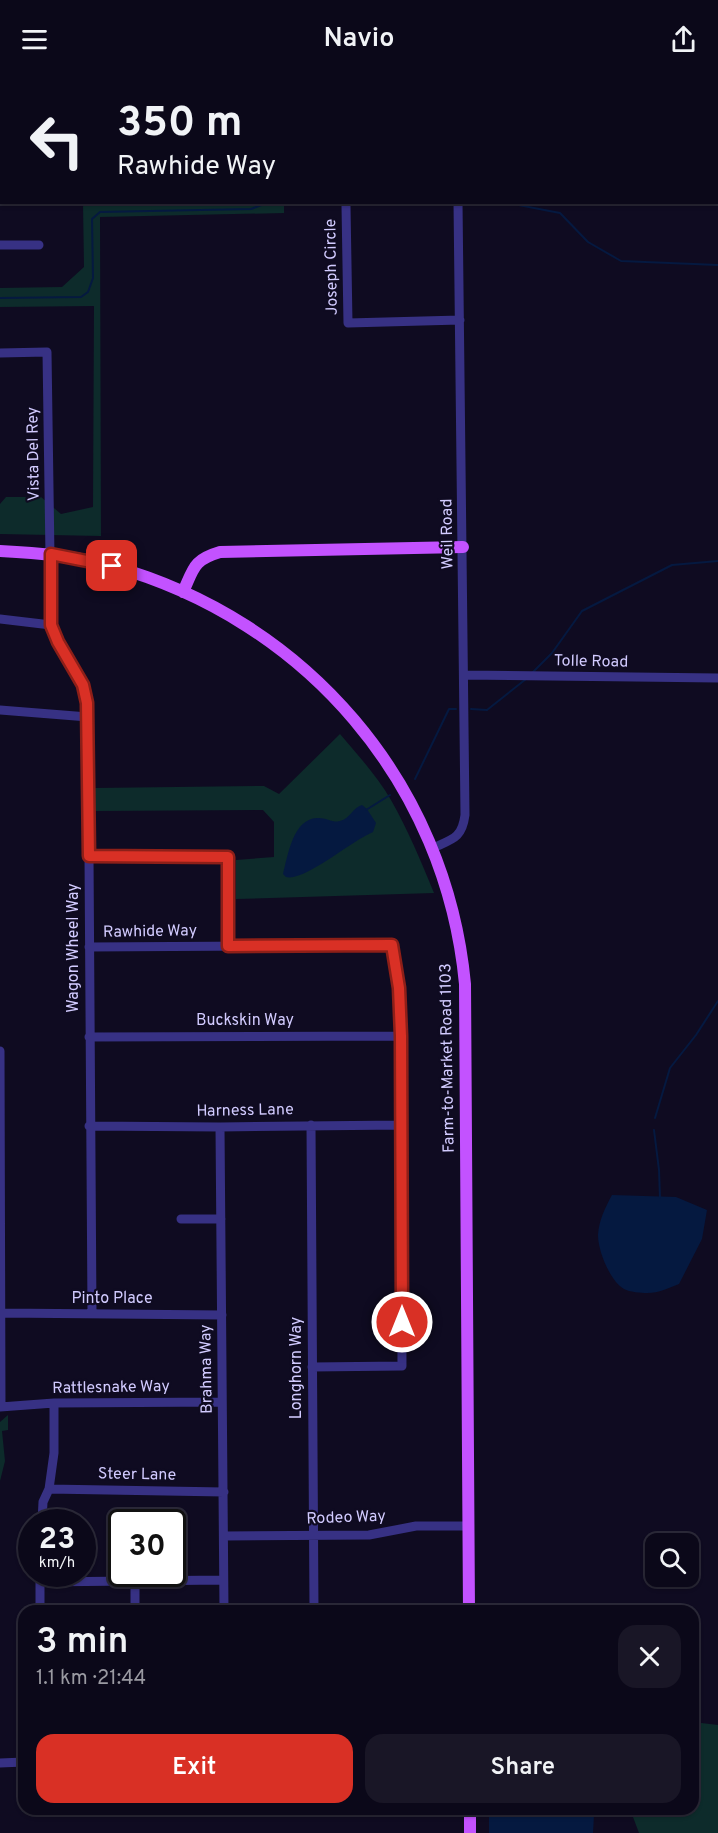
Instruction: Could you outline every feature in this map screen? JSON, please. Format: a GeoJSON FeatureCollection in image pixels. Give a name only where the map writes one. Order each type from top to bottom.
{"type":"FeatureCollection","features":[{"type":"Feature","properties":{"kind":"main road"},"geometry":{"type":"LineString","coordinates":[[183,592],[194,568],[203,557],[220,552],[463,548]]}},
{"type":"Feature","properties":{"kind":"main road","name":"Farm-to-Market Road 1103"},"geometry":{"type":"LineString","coordinates":[[0,551],[51,554],[112,566],[183,592],[257,632],[311,674],[345,706],[393,774],[433,848],[449,897],[459,940],[465,984],[469,1605]]}},
{"type":"Feature","properties":{"kind":"main road"},"geometry":{"type":"LineString","coordinates":[[470,1815],[470,1833]]}},
{"type":"Feature","properties":{"kind":"street","name":"Weil Road"},"geometry":{"type":"LineString","coordinates":[[433,848],[459,835],[464,826],[465,815],[459,204]]}},
{"type":"Feature","properties":{"kind":"street","name":"Joseph Circle"},"geometry":{"type":"LineString","coordinates":[[346,206],[348,323],[460,321]]}},
{"type":"Feature","properties":{"kind":"street"},"geometry":{"type":"LineString","coordinates":[[0,245],[39,245]]}},
{"type":"Feature","properties":{"kind":"street","name":"Vista Del Rey"},"geometry":{"type":"LineString","coordinates":[[0,353],[47,352],[51,554]]}},
{"type":"Feature","properties":{"kind":"street","name":"Wagon Wheel Way"},"geometry":{"type":"LineString","coordinates":[[51,554],[51,625],[58,642],[83,685],[88,717],[92,1314]]}},
{"type":"Feature","properties":{"kind":"street"},"geometry":{"type":"LineString","coordinates":[[0,619],[51,625]]}},
{"type":"Feature","properties":{"kind":"street","name":"Tolle Road"},"geometry":{"type":"LineString","coordinates":[[464,675],[718,678]]}},
{"type":"Feature","properties":{"kind":"street"},"geometry":{"type":"LineString","coordinates":[[0,710],[88,717]]}},
{"type":"Feature","properties":{"kind":"street"},"geometry":{"type":"LineString","coordinates":[[89,856],[228,857],[228,946]]}},
{"type":"Feature","properties":{"kind":"street","name":"Rawhide Way"},"geometry":{"type":"LineString","coordinates":[[89,947],[392,945],[399,988],[401,1036]]}},
{"type":"Feature","properties":{"kind":"street"},"geometry":{"type":"LineString","coordinates":[[312,1367],[402,1366],[401,1036]]}},
{"type":"Feature","properties":{"kind":"street","name":"Buckskin Way"},"geometry":{"type":"LineString","coordinates":[[89,1037],[401,1036]]}},
{"type":"Feature","properties":{"kind":"street"},"geometry":{"type":"LineString","coordinates":[[0,1051],[1,1407]]}},
{"type":"Feature","properties":{"kind":"street","name":"Longhorn Way"},"geometry":{"type":"LineString","coordinates":[[311,1125],[314,1605]]}},
{"type":"Feature","properties":{"kind":"street","name":"Harness Lane"},"geometry":{"type":"LineString","coordinates":[[89,1126],[401,1125]]}},
{"type":"Feature","properties":{"kind":"street","name":"Brahma Way"},"geometry":{"type":"LineString","coordinates":[[220,1127],[224,1605]]}},
{"type":"Feature","properties":{"kind":"street"},"geometry":{"type":"LineString","coordinates":[[181,1219],[221,1219]]}},
{"type":"Feature","properties":{"kind":"street","name":"Pinto Place"},"geometry":{"type":"LineString","coordinates":[[2,1313],[222,1315]]}},
{"type":"Feature","properties":{"kind":"street","name":"Rattlesnake Way"},"geometry":{"type":"LineString","coordinates":[[1,1407],[54,1403],[222,1402]]}},
{"type":"Feature","properties":{"kind":"street"},"geometry":{"type":"LineString","coordinates":[[43,1509],[49,1489],[54,1453],[54,1403]]}},
{"type":"Feature","properties":{"kind":"street","name":"Steer Lane"},"geometry":{"type":"LineString","coordinates":[[49,1489],[224,1492]]}},
{"type":"Feature","properties":{"kind":"street","name":"Rodeo Way"},"geometry":{"type":"LineString","coordinates":[[224,1536],[369,1535],[416,1526],[469,1526]]}},
{"type":"Feature","properties":{"kind":"street"},"geometry":{"type":"LineString","coordinates":[[186,1580],[223,1580]]}},
{"type":"Feature","properties":{"kind":"street"},"geometry":{"type":"LineString","coordinates":[[40,1587],[40,1605]]}},
{"type":"Feature","properties":{"kind":"street"},"geometry":{"type":"LineString","coordinates":[[135,1587],[135,1605]]}},
{"type":"Feature","properties":{"kind":"street"},"geometry":{"type":"LineString","coordinates":[[0,1763],[18,1762]]}},
{"type":"Feature","properties":{"kind":"green space"},"geometry":{"type":"Polygon","coordinates":[[[83,204],[284,204],[284,213],[100,217],[101,536],[0,534],[0,504],[6,497],[41,497],[61,514],[93,507],[94,306],[0,307],[0,288],[62,287],[84,267],[83,204]]]}},
{"type":"Feature","properties":{"kind":"green space"},"geometry":{"type":"Polygon","coordinates":[[[340,734],[391,800],[409,834],[434,893],[236,899],[236,860],[274,857],[274,822],[263,810],[95,811],[95,788],[264,786],[279,794],[340,734]]]}},
{"type":"Feature","properties":{"kind":"green space"},"geometry":{"type":"Polygon","coordinates":[[[8,1415],[8,1430],[2,1431],[5,1461],[0,1481],[0,1422],[8,1415]]]}},
{"type":"Feature","properties":{"kind":"green space"},"geometry":{"type":"Polygon","coordinates":[[[699,1723],[718,1725],[718,1833],[639,1833],[632,1815],[699,1815],[699,1723]]]}},
{"type":"Feature","properties":{"kind":"water"},"geometry":{"type":"Polygon","coordinates":[[[362,805],[376,823],[373,832],[304,873],[294,877],[286,877],[283,874],[293,839],[302,824],[317,818],[340,821],[362,805]]]}},
{"type":"Feature","properties":{"kind":"water"},"geometry":{"type":"Polygon","coordinates":[[[612,1195],[676,1197],[707,1210],[702,1239],[679,1284],[660,1291],[642,1293],[624,1289],[614,1279],[603,1257],[598,1235],[601,1219],[612,1195]]]}},
{"type":"Feature","properties":{"kind":"water"},"geometry":{"type":"Polygon","coordinates":[[[489,1815],[594,1815],[593,1833],[489,1833],[489,1815]]]}},
{"type":"Feature","properties":{"kind":"waterway"},"geometry":{"type":"LineString","coordinates":[[0,298],[81,297],[88,292],[93,278],[92,219],[100,212],[251,209],[264,204]]}},
{"type":"Feature","properties":{"kind":"waterway"},"geometry":{"type":"LineString","coordinates":[[513,204],[560,213],[588,242],[621,261],[718,265]]}},
{"type":"Feature","properties":{"kind":"waterway"},"geometry":{"type":"LineString","coordinates":[[532,673],[552,653],[582,611],[672,565],[718,561]]}},
{"type":"Feature","properties":{"kind":"waterway"},"geometry":{"type":"LineString","coordinates":[[471,709],[487,710],[526,679]]}},
{"type":"Feature","properties":{"kind":"waterway"},"geometry":{"type":"LineString","coordinates":[[415,779],[449,709],[456,709]]}},
{"type":"Feature","properties":{"kind":"waterway"},"geometry":{"type":"LineString","coordinates":[[366,810],[390,795]]}},
{"type":"Feature","properties":{"kind":"waterway"},"geometry":{"type":"LineString","coordinates":[[655,1118],[670,1068],[696,1035],[718,1001]]}},
{"type":"Feature","properties":{"kind":"waterway"},"geometry":{"type":"LineString","coordinates":[[654,1130],[660,1198]]}},
{"type":"Feature","properties":{"kind":"route"},"geometry":{"type":"LineString","coordinates":[[112,566],[51,554],[51,625],[58,642],[83,685],[87,703],[89,856],[228,857],[228,946],[392,945],[399,988],[401,1036],[402,1322]]}}]}
